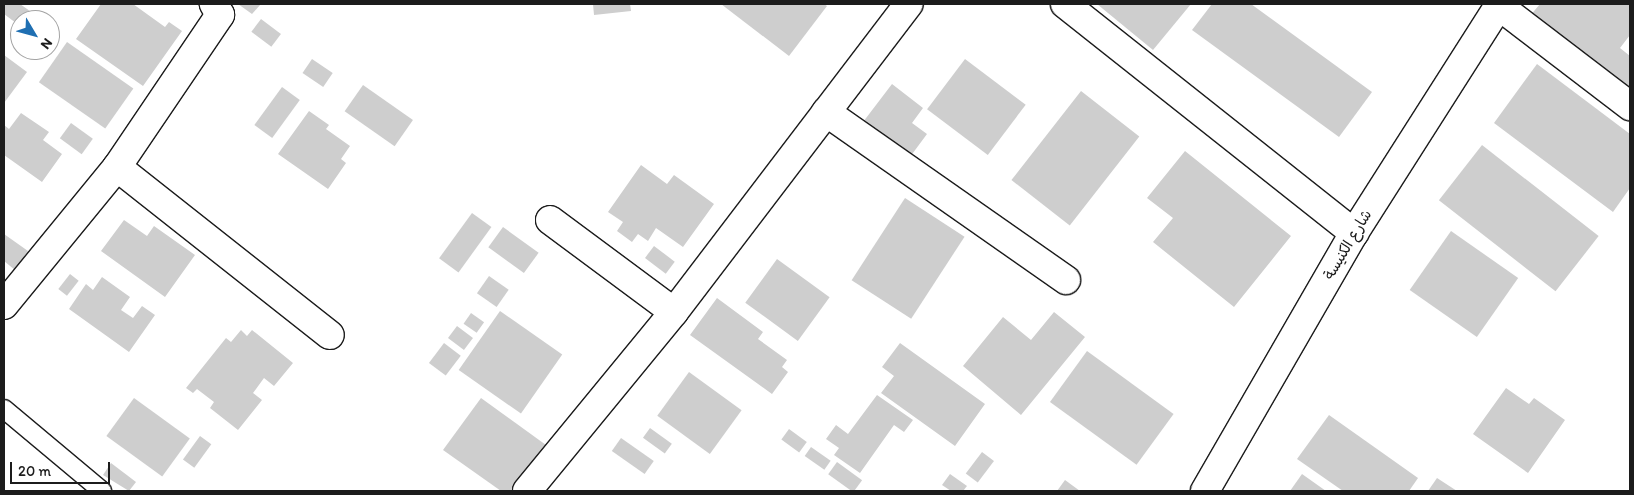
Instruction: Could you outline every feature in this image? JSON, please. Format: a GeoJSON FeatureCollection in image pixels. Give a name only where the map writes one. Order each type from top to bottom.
{"type":"FeatureCollection","features":[{"type":"Feature","properties":{"kind":"street"},"geometry":{"type":"LineString","coordinates":[[4,305],[117,167],[220,15],[214,4]]}},
{"type":"Feature","properties":{"kind":"street"},"geometry":{"type":"LineString","coordinates":[[527,491],[674,312],[909,4]]}},
{"type":"Feature","properties":{"kind":"street"},"geometry":{"type":"LineString","coordinates":[[1065,4],[1354,232]]}},
{"type":"Feature","properties":{"kind":"street"},"geometry":{"type":"LineString","coordinates":[[1499,5],[1630,106]]}},
{"type":"Feature","properties":{"kind":"street","name":"شارع الكنيسة"},"geometry":{"type":"LineString","coordinates":[[1205,491],[1354,232],[1499,5]]}},
{"type":"Feature","properties":{"kind":"street"},"geometry":{"type":"LineString","coordinates":[[826,112],[1066,280]]}},
{"type":"Feature","properties":{"kind":"street"},"geometry":{"type":"LineString","coordinates":[[117,167],[330,335]]}},
{"type":"Feature","properties":{"kind":"street"},"geometry":{"type":"LineString","coordinates":[[550,220],[674,312]]}},
{"type":"Feature","properties":{"kind":"lane"},"geometry":{"type":"LineString","coordinates":[[4,409],[102,491]]}},
{"type":"Feature","properties":{"kind":"building"},"geometry":{"type":"Polygon","coordinates":[[[5,4],[20,4],[28,10],[10,10],[10,18],[4,14],[5,4]]]}},
{"type":"Feature","properties":{"kind":"building"},"geometry":{"type":"Polygon","coordinates":[[[101,4],[133,4],[165,27],[169,22],[182,31],[143,86],[76,39],[101,4]]]}},
{"type":"Feature","properties":{"kind":"building"},"geometry":{"type":"Polygon","coordinates":[[[238,4],[261,4],[252,14],[238,4]]]}},
{"type":"Feature","properties":{"kind":"building"},"geometry":{"type":"Polygon","coordinates":[[[593,4],[630,4],[631,11],[594,15],[593,4]]]}},
{"type":"Feature","properties":{"kind":"building"},"geometry":{"type":"Polygon","coordinates":[[[721,4],[824,4],[827,6],[789,56],[721,4]]]}},
{"type":"Feature","properties":{"kind":"building"},"geometry":{"type":"Polygon","coordinates":[[[1097,4],[1191,4],[1153,50],[1097,4]]]}},
{"type":"Feature","properties":{"kind":"building"},"geometry":{"type":"Polygon","coordinates":[[[1212,4],[1251,4],[1372,92],[1339,137],[1192,30],[1212,4]]]}},
{"type":"Feature","properties":{"kind":"building"},"geometry":{"type":"Polygon","coordinates":[[[1540,4],[1630,4],[1630,35],[1620,48],[1630,56],[1630,95],[1529,17],[1540,4]]]}},
{"type":"Feature","properties":{"kind":"building"},"geometry":{"type":"Polygon","coordinates":[[[261,19],[281,34],[271,47],[251,32],[261,19]]]}},
{"type":"Feature","properties":{"kind":"building"},"geometry":{"type":"Polygon","coordinates":[[[67,42],[133,88],[105,129],[39,82],[54,60],[60,60],[60,52],[67,42]]]}},
{"type":"Feature","properties":{"kind":"building"},"geometry":{"type":"Polygon","coordinates":[[[4,55],[27,72],[4,103],[4,55]]]}},
{"type":"Feature","properties":{"kind":"building"},"geometry":{"type":"Polygon","coordinates":[[[312,59],[333,73],[323,87],[302,73],[312,59]]]}},
{"type":"Feature","properties":{"kind":"building"},"geometry":{"type":"Polygon","coordinates":[[[965,59],[1026,105],[988,155],[927,109],[965,59]]]}},
{"type":"Feature","properties":{"kind":"building"},"geometry":{"type":"Polygon","coordinates":[[[1537,64],[1630,134],[1630,188],[1613,212],[1494,123],[1537,64]]]}},
{"type":"Feature","properties":{"kind":"building"},"geometry":{"type":"Polygon","coordinates":[[[892,84],[923,108],[912,123],[927,134],[907,161],[860,126],[892,84]]]}},
{"type":"Feature","properties":{"kind":"building"},"geometry":{"type":"Polygon","coordinates":[[[363,85],[413,120],[395,146],[345,111],[363,85]]]}},
{"type":"Feature","properties":{"kind":"building"},"geometry":{"type":"Polygon","coordinates":[[[282,87],[300,100],[272,138],[254,125],[282,87]]]}},
{"type":"Feature","properties":{"kind":"building"},"geometry":{"type":"Polygon","coordinates":[[[1081,91],[1139,137],[1070,226],[1011,180],[1081,91]]]}},
{"type":"Feature","properties":{"kind":"building"},"geometry":{"type":"Polygon","coordinates":[[[309,111],[329,125],[326,129],[350,146],[341,159],[346,163],[328,189],[278,154],[309,111]]]}},
{"type":"Feature","properties":{"kind":"building"},"geometry":{"type":"Polygon","coordinates":[[[21,113],[49,132],[43,140],[62,154],[42,182],[4,155],[4,125],[9,129],[21,113]]]}},
{"type":"Feature","properties":{"kind":"building"},"geometry":{"type":"Polygon","coordinates":[[[71,123],[93,139],[82,154],[60,138],[71,123]]]}},
{"type":"Feature","properties":{"kind":"building"},"geometry":{"type":"Polygon","coordinates":[[[1482,145],[1599,236],[1556,291],[1439,200],[1482,145]]]}},
{"type":"Feature","properties":{"kind":"building"},"geometry":{"type":"Polygon","coordinates":[[[1185,151],[1291,236],[1234,307],[1153,242],[1173,218],[1147,198],[1185,151]]]}},
{"type":"Feature","properties":{"kind":"building"},"geometry":{"type":"Polygon","coordinates":[[[641,165],[667,184],[674,175],[714,204],[683,247],[656,228],[648,241],[638,234],[632,242],[617,231],[623,222],[608,212],[641,165]]]}},
{"type":"Feature","properties":{"kind":"building"},"geometry":{"type":"Polygon","coordinates":[[[905,198],[965,237],[911,319],[852,280],[905,198]]]}},
{"type":"Feature","properties":{"kind":"building"},"geometry":{"type":"Polygon","coordinates":[[[472,213],[491,227],[459,272],[439,258],[472,213]]]}},
{"type":"Feature","properties":{"kind":"building"},"geometry":{"type":"Polygon","coordinates":[[[124,220],[147,236],[154,226],[195,255],[165,297],[101,251],[124,220]]]}},
{"type":"Feature","properties":{"kind":"building"},"geometry":{"type":"Polygon","coordinates":[[[503,227],[539,253],[524,273],[488,247],[503,227]]]}},
{"type":"Feature","properties":{"kind":"building"},"geometry":{"type":"Polygon","coordinates":[[[1451,231],[1518,278],[1477,337],[1410,290],[1451,231]]]}},
{"type":"Feature","properties":{"kind":"building"},"geometry":{"type":"Polygon","coordinates":[[[4,234],[28,251],[15,270],[4,261],[4,234]]]}},
{"type":"Feature","properties":{"kind":"building"},"geometry":{"type":"Polygon","coordinates":[[[654,246],[675,262],[666,274],[645,258],[654,246]]]}},
{"type":"Feature","properties":{"kind":"building"},"geometry":{"type":"Polygon","coordinates":[[[777,259],[830,297],[798,341],[745,303],[777,259]]]}},
{"type":"Feature","properties":{"kind":"building"},"geometry":{"type":"Polygon","coordinates":[[[70,274],[79,281],[67,296],[58,289],[70,274]]]}},
{"type":"Feature","properties":{"kind":"building"},"geometry":{"type":"Polygon","coordinates":[[[489,276],[509,290],[497,307],[477,293],[489,276]]]}},
{"type":"Feature","properties":{"kind":"building"},"geometry":{"type":"Polygon","coordinates":[[[102,277],[130,297],[121,310],[133,318],[142,306],[155,315],[129,352],[69,309],[86,284],[93,290],[102,277]]]}},
{"type":"Feature","properties":{"kind":"building"},"geometry":{"type":"Polygon","coordinates":[[[717,298],[763,332],[758,339],[787,360],[782,367],[788,372],[772,394],[690,335],[717,298]]]}},
{"type":"Feature","properties":{"kind":"building"},"geometry":{"type":"Polygon","coordinates":[[[500,311],[562,355],[521,414],[459,370],[500,311]]]}},
{"type":"Feature","properties":{"kind":"building"},"geometry":{"type":"Polygon","coordinates":[[[1054,312],[1085,337],[1021,415],[963,366],[1003,317],[1031,340],[1054,312]]]}},
{"type":"Feature","properties":{"kind":"building"},"geometry":{"type":"Polygon","coordinates":[[[471,313],[484,322],[477,333],[464,324],[471,313]]]}},
{"type":"Feature","properties":{"kind":"building"},"geometry":{"type":"Polygon","coordinates":[[[457,326],[473,338],[464,350],[448,338],[457,326]]]}},
{"type":"Feature","properties":{"kind":"building"},"geometry":{"type":"Polygon","coordinates":[[[241,330],[247,336],[252,330],[293,363],[274,386],[264,378],[253,393],[262,400],[238,430],[210,408],[214,402],[197,389],[193,393],[186,388],[226,338],[231,342],[241,330]]]}},
{"type":"Feature","properties":{"kind":"building"},"geometry":{"type":"Polygon","coordinates":[[[444,343],[461,356],[446,376],[429,363],[444,343]]]}},
{"type":"Feature","properties":{"kind":"building"},"geometry":{"type":"Polygon","coordinates":[[[900,343],[985,404],[955,446],[881,393],[894,376],[882,367],[900,343]]]}},
{"type":"Feature","properties":{"kind":"building"},"geometry":{"type":"Polygon","coordinates":[[[1087,351],[1174,414],[1137,465],[1050,402],[1087,351]]]}},
{"type":"Feature","properties":{"kind":"building"},"geometry":{"type":"Polygon","coordinates":[[[689,372],[742,410],[710,454],[657,416],[689,372]]]}},
{"type":"Feature","properties":{"kind":"building"},"geometry":{"type":"Polygon","coordinates":[[[1506,388],[1529,404],[1534,398],[1565,420],[1528,473],[1473,434],[1506,388]]]}},
{"type":"Feature","properties":{"kind":"building"},"geometry":{"type":"Polygon","coordinates":[[[877,395],[913,420],[904,432],[894,425],[860,473],[834,455],[839,448],[826,439],[836,425],[848,434],[877,395]]]}},
{"type":"Feature","properties":{"kind":"building"},"geometry":{"type":"Polygon","coordinates":[[[134,398],[190,439],[162,477],[106,436],[134,398]]]}},
{"type":"Feature","properties":{"kind":"building"},"geometry":{"type":"Polygon","coordinates":[[[481,398],[546,445],[513,491],[501,491],[443,450],[481,398]]]}},
{"type":"Feature","properties":{"kind":"building"},"geometry":{"type":"Polygon","coordinates":[[[1329,415],[1418,478],[1409,491],[1343,491],[1297,459],[1329,415]]]}},
{"type":"Feature","properties":{"kind":"building"},"geometry":{"type":"Polygon","coordinates":[[[650,428],[672,444],[665,454],[643,438],[650,428]]]}},
{"type":"Feature","properties":{"kind":"building"},"geometry":{"type":"Polygon","coordinates":[[[789,429],[807,442],[799,452],[781,440],[789,429]]]}},
{"type":"Feature","properties":{"kind":"building"},"geometry":{"type":"Polygon","coordinates":[[[200,436],[211,444],[194,468],[183,459],[200,436]]]}},
{"type":"Feature","properties":{"kind":"building"},"geometry":{"type":"Polygon","coordinates":[[[621,438],[654,461],[645,474],[612,451],[621,438]]]}},
{"type":"Feature","properties":{"kind":"building"},"geometry":{"type":"Polygon","coordinates":[[[811,447],[831,461],[824,470],[805,456],[811,447]]]}},
{"type":"Feature","properties":{"kind":"building"},"geometry":{"type":"Polygon","coordinates":[[[982,452],[994,461],[978,483],[966,474],[982,452]]]}},
{"type":"Feature","properties":{"kind":"building"},"geometry":{"type":"Polygon","coordinates":[[[837,462],[862,480],[854,491],[851,491],[828,474],[837,462]]]}},
{"type":"Feature","properties":{"kind":"building"},"geometry":{"type":"Polygon","coordinates":[[[111,463],[136,482],[129,491],[103,475],[111,463]]]}},
{"type":"Feature","properties":{"kind":"building"},"geometry":{"type":"Polygon","coordinates":[[[950,474],[967,486],[963,491],[951,491],[942,485],[950,474]]]}},
{"type":"Feature","properties":{"kind":"building"},"geometry":{"type":"Polygon","coordinates":[[[1302,474],[1326,491],[1290,491],[1302,474]]]}},
{"type":"Feature","properties":{"kind":"building"},"geometry":{"type":"Polygon","coordinates":[[[1437,478],[1457,491],[1428,491],[1437,478]]]}},
{"type":"Feature","properties":{"kind":"building"},"geometry":{"type":"Polygon","coordinates":[[[1065,480],[1080,491],[1057,491],[1065,480]]]}}]}
